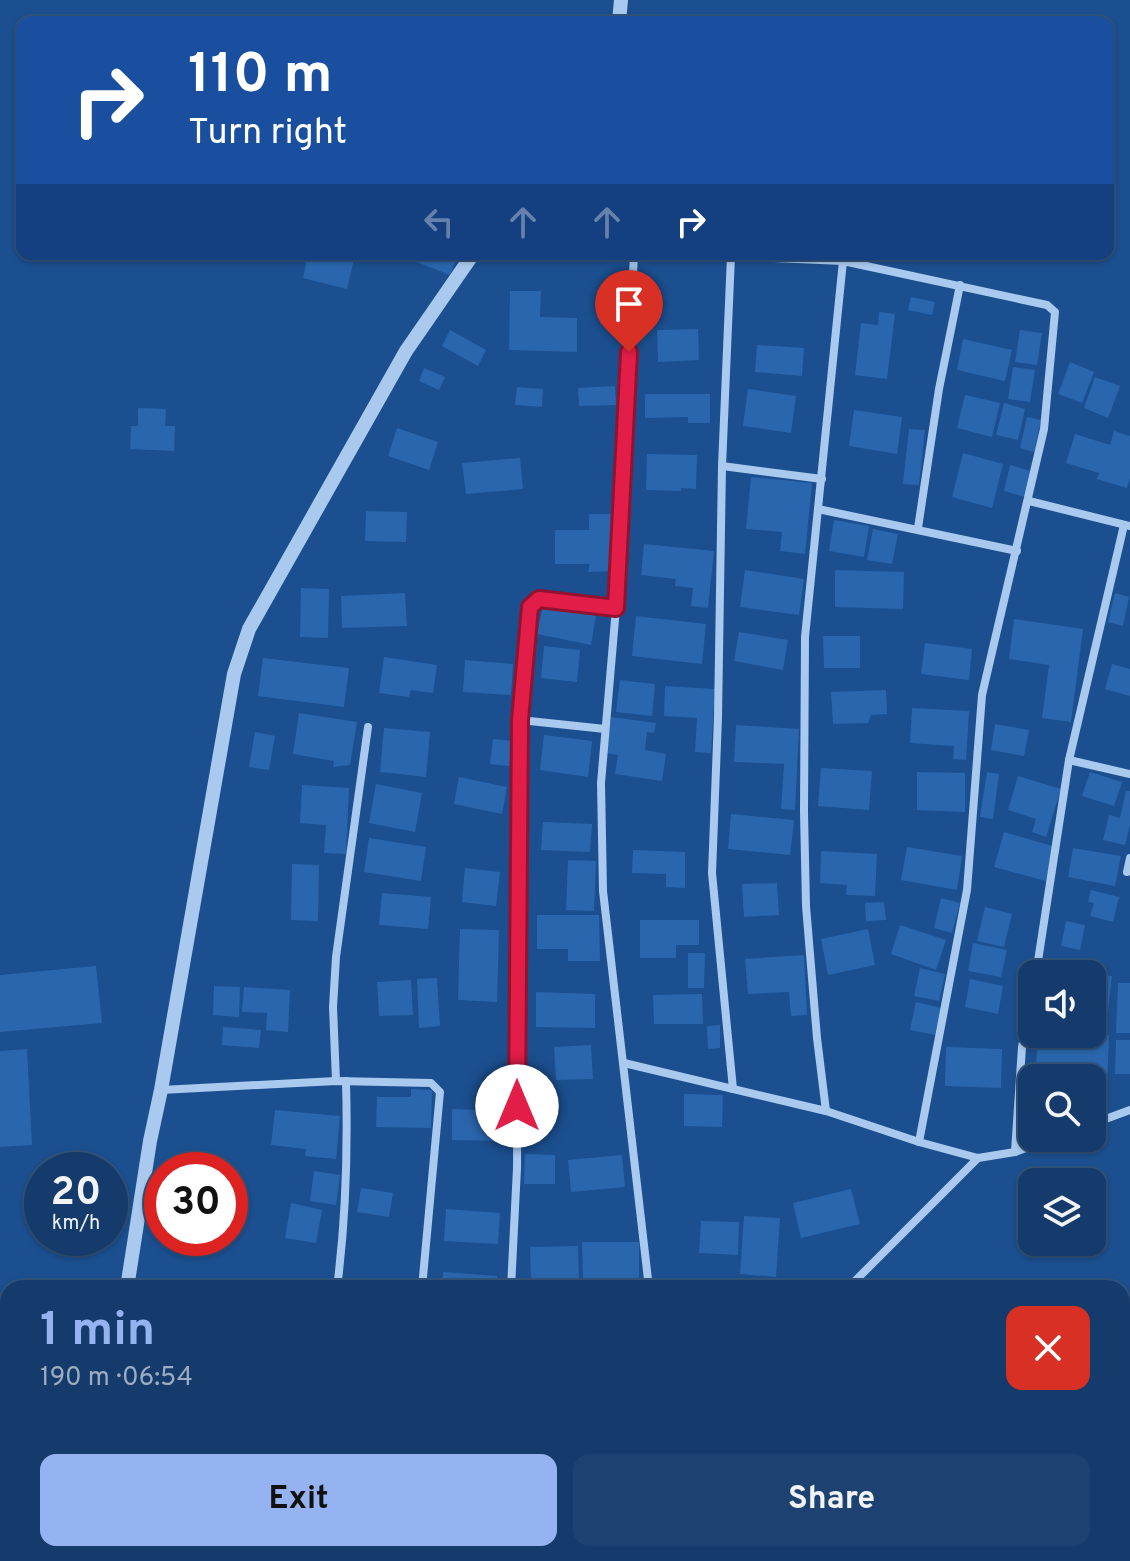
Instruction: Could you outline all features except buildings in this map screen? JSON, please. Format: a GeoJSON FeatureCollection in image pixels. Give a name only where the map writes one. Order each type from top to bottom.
{"type":"FeatureCollection","features":[{"type":"Feature","properties":{"kind":"street"},"geometry":{"type":"LineString","coordinates":[[128,1280],[150,1141],[234,674],[249,629],[406,351],[469,260]]}},
{"type":"Feature","properties":{"kind":"street"},"geometry":{"type":"LineString","coordinates":[[634,260],[616,608],[601,783],[601,853],[648,1280]]}},
{"type":"Feature","properties":{"kind":"street"},"geometry":{"type":"LineString","coordinates":[[731,260],[722,466],[712,873],[733,1089]]}},
{"type":"Feature","properties":{"kind":"street"},"geometry":{"type":"LineString","coordinates":[[821,260],[843,261],[960,285],[1047,305],[1055,312],[1044,429],[982,695],[967,890],[919,1142]]}},
{"type":"Feature","properties":{"kind":"street"},"geometry":{"type":"LineString","coordinates":[[826,1111],[806,906],[805,637],[843,261]]}},
{"type":"Feature","properties":{"kind":"street"},"geometry":{"type":"LineString","coordinates":[[918,528],[939,389],[960,285]]}},
{"type":"Feature","properties":{"kind":"street"},"geometry":{"type":"LineString","coordinates":[[722,466],[822,479]]}},
{"type":"Feature","properties":{"kind":"street"},"geometry":{"type":"LineString","coordinates":[[1029,501],[1127,526],[1069,760],[1038,960]]}},
{"type":"Feature","properties":{"kind":"street"},"geometry":{"type":"LineString","coordinates":[[818,509],[1017,551]]}},
{"type":"Feature","properties":{"kind":"street"},"geometry":{"type":"LineString","coordinates":[[511,1280],[517,1168],[520,720],[532,603],[539,599],[616,608]]}},
{"type":"Feature","properties":{"kind":"street"},"geometry":{"type":"LineString","coordinates":[[520,720],[605,729]]}},
{"type":"Feature","properties":{"kind":"street"},"geometry":{"type":"LineString","coordinates":[[336,1081],[333,1007],[336,957],[368,727]]}},
{"type":"Feature","properties":{"kind":"street"},"geometry":{"type":"LineString","coordinates":[[1069,760],[1130,774]]}},
{"type":"Feature","properties":{"kind":"street"},"geometry":{"type":"LineString","coordinates":[[1127,872],[1130,858]]}},
{"type":"Feature","properties":{"kind":"street"},"geometry":{"type":"LineString","coordinates":[[1015,1152],[1022,1048]]}},
{"type":"Feature","properties":{"kind":"street"},"geometry":{"type":"LineString","coordinates":[[624,1063],[826,1111],[978,1158],[1018,1151]]}},
{"type":"Feature","properties":{"kind":"street"},"geometry":{"type":"LineString","coordinates":[[161,1090],[336,1081],[431,1083],[440,1092],[423,1280]]}},
{"type":"Feature","properties":{"kind":"street"},"geometry":{"type":"LineString","coordinates":[[338,1280],[349,1158],[346,1081]]}},
{"type":"Feature","properties":{"kind":"street"},"geometry":{"type":"LineString","coordinates":[[1106,1119],[1130,1110]]}},
{"type":"Feature","properties":{"kind":"street"},"geometry":{"type":"LineString","coordinates":[[856,1280],[978,1158]]}},
{"type":"Feature","properties":{"kind":"route"},"geometry":{"type":"LineString","coordinates":[[517,1106],[520,720],[530,607],[539,599],[616,608],[629,352]]}}]}
